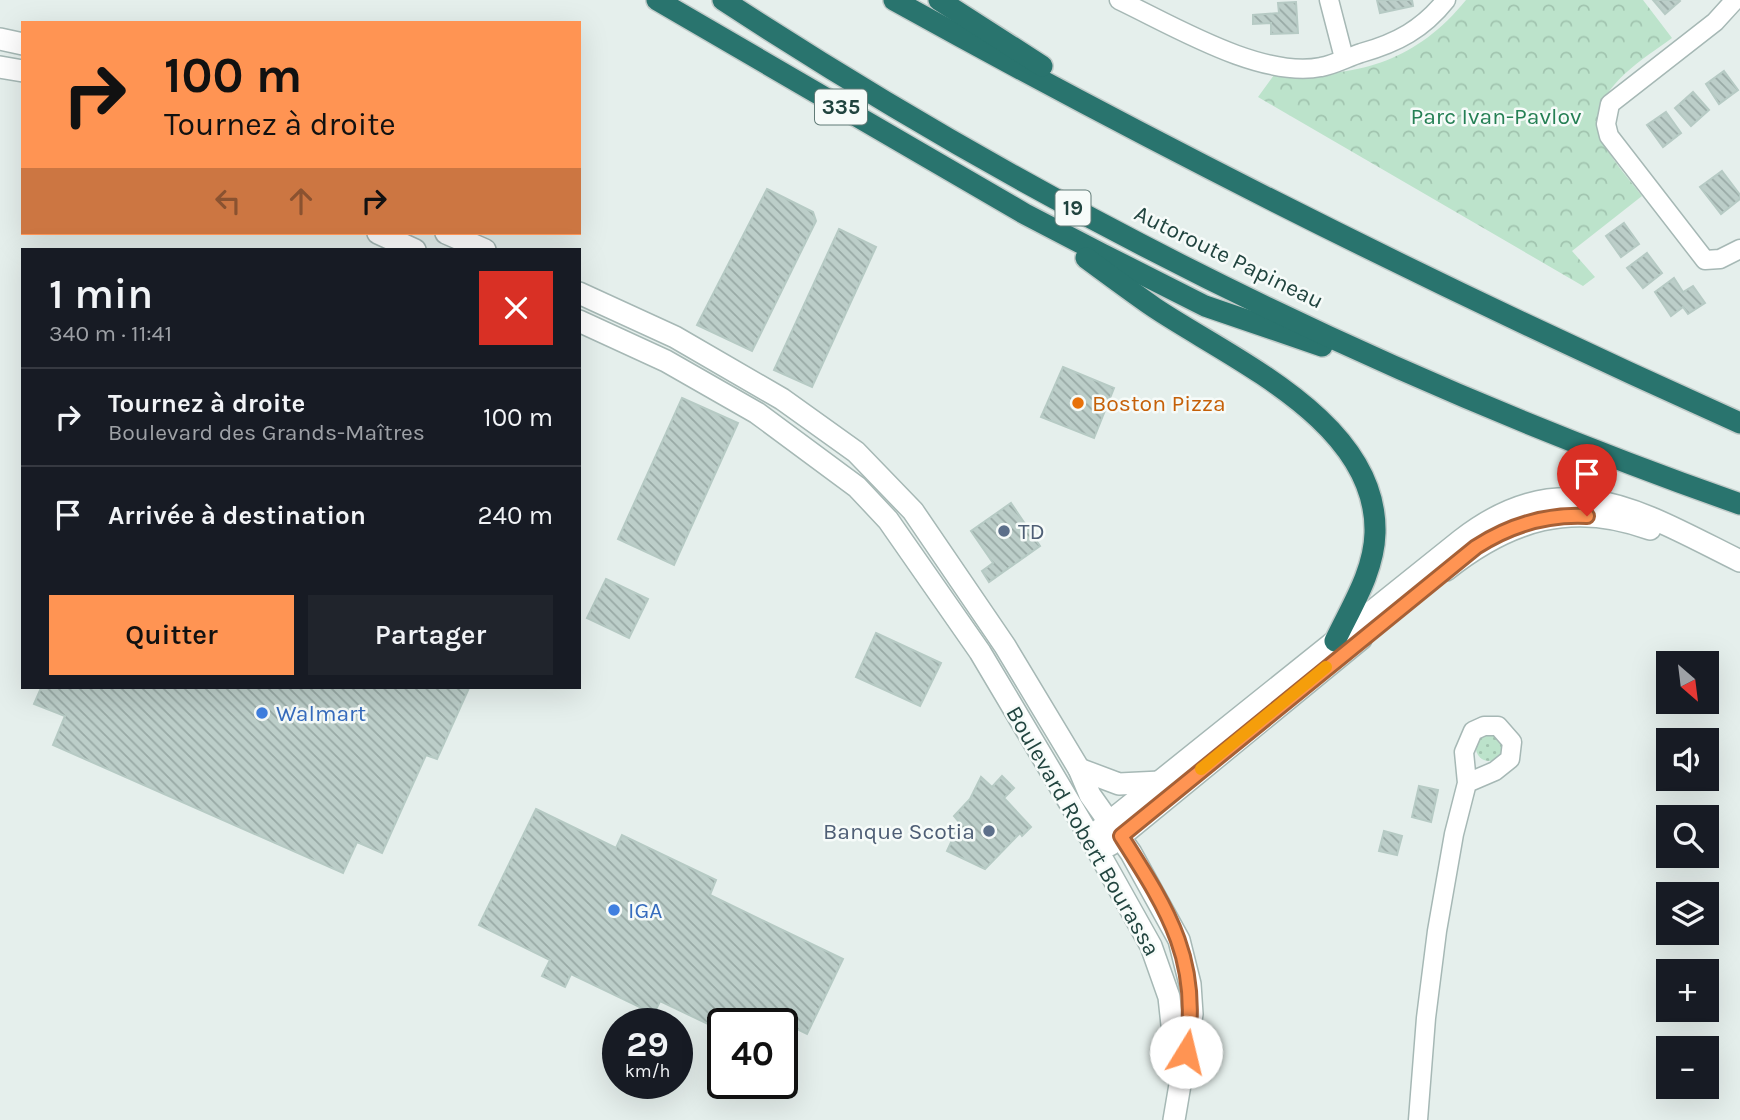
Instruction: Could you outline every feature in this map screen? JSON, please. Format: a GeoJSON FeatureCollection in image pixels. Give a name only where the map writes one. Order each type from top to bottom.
{"type":"FeatureCollection","features":[{"type":"Feature","properties":{"kind":"highway","name":"335"},"geometry":{"type":"LineString","coordinates":[[657,0],[1025,214],[1205,306],[1440,386]]}},
{"type":"Feature","properties":{"kind":"highway","name":"Autoroute Papineau"},"geometry":{"type":"LineString","coordinates":[[723,0],[924,124],[1097,221],[1243,296],[1440,386],[1580,444],[1740,504]]}},
{"type":"Feature","properties":{"kind":"highway"},"geometry":{"type":"LineString","coordinates":[[894,0],[1174,150],[1467,298],[1740,423]]}},
{"type":"Feature","properties":{"kind":"highway"},"geometry":{"type":"LineString","coordinates":[[939,0],[1174,150]]}},
{"type":"Feature","properties":{"kind":"highway"},"geometry":{"type":"LineString","coordinates":[[1025,214],[1155,308],[1297,400],[1343,444],[1364,482],[1375,518],[1375,535],[1368,571],[1335,641]]}},
{"type":"Feature","properties":{"kind":"street"},"geometry":{"type":"LineString","coordinates":[[1119,0],[1235,55],[1279,66],[1320,68],[1344,58],[1388,46],[1428,22],[1446,0]]}},
{"type":"Feature","properties":{"kind":"street"},"geometry":{"type":"LineString","coordinates":[[1329,0],[1344,58]]}},
{"type":"Feature","properties":{"kind":"street"},"geometry":{"type":"LineString","coordinates":[[1735,0],[1715,22],[1610,104],[1606,124],[1609,136],[1704,260],[1720,260],[1740,249]]}},
{"type":"Feature","properties":{"kind":"street"},"geometry":{"type":"LineString","coordinates":[[0,39],[21,44]]}},
{"type":"Feature","properties":{"kind":"street"},"geometry":{"type":"LineString","coordinates":[[0,67],[21,71]]}},
{"type":"Feature","properties":{"kind":"street"},"geometry":{"type":"LineString","coordinates":[[382,235],[411,248]]}},
{"type":"Feature","properties":{"kind":"street"},"geometry":{"type":"LineString","coordinates":[[451,235],[480,248]]}},
{"type":"Feature","properties":{"kind":"street","name":"Boulevard Robert Bourassa"},"geometry":{"type":"LineString","coordinates":[[581,294],[676,337],[757,383],[816,422],[877,472],[913,511],[989,621],[1173,927],[1188,968],[1192,1000],[1191,1027],[1175,1111]]}},
{"type":"Feature","properties":{"kind":"street","name":"Boulevard Robert Bourassa"},"geometry":{"type":"LineString","coordinates":[[581,322],[666,361],[757,413],[797,441],[869,500],[888,520],[980,652],[1151,946],[1164,978],[1174,1030],[1175,1111]]}},
{"type":"Feature","properties":{"kind":"street"},"geometry":{"type":"LineString","coordinates":[[1114,830],[1160,782],[1479,527],[1505,513],[1545,501],[1588,498],[1647,514],[1740,562]]}},
{"type":"Feature","properties":{"kind":"street"},"geometry":{"type":"LineString","coordinates":[[1094,846],[1465,555],[1506,530],[1540,519],[1600,517],[1639,525],[1740,562]]}},
{"type":"Feature","properties":{"kind":"street"},"geometry":{"type":"LineString","coordinates":[[1079,769],[1119,784],[1160,782]]}},
{"type":"Feature","properties":{"kind":"street"},"geometry":{"type":"LineString","coordinates":[[1418,1120],[1426,1018],[1437,931],[1454,834],[1467,783]]}},
{"type":"Feature","properties":{"kind":"green space","name":"Parc Ivan-Pavlov"},"geometry":{"type":"Polygon","coordinates":[[[1466,0],[1643,0],[1672,38],[1616,83],[1600,112],[1599,129],[1606,147],[1642,196],[1572,251],[1595,277],[1583,286],[1258,97],[1274,75],[1303,75],[1356,69],[1403,53],[1446,22],[1466,0]]]}},
{"type":"Feature","properties":{"kind":"green space"},"geometry":{"type":"Polygon","coordinates":[[[1489,735],[1498,739],[1502,748],[1498,757],[1489,761],[1480,757],[1476,748],[1480,739],[1489,735]]]}},
{"type":"Feature","properties":{"kind":"building"},"geometry":{"type":"Polygon","coordinates":[[[1377,0],[1412,0],[1413,6],[1380,13],[1377,0]]]}},
{"type":"Feature","properties":{"kind":"building"},"geometry":{"type":"Polygon","coordinates":[[[1653,0],[1679,0],[1680,1],[1665,14],[1653,0]]]}},
{"type":"Feature","properties":{"kind":"building"},"geometry":{"type":"Polygon","coordinates":[[[1296,2],[1298,33],[1271,34],[1271,23],[1253,24],[1253,15],[1279,13],[1278,3],[1296,2]]]}},
{"type":"Feature","properties":{"kind":"building"},"geometry":{"type":"Polygon","coordinates":[[[1724,71],[1738,90],[1719,104],[1706,84],[1724,71]]]}},
{"type":"Feature","properties":{"kind":"building"},"geometry":{"type":"Polygon","coordinates":[[[1693,92],[1709,110],[1691,126],[1675,108],[1693,92]]]}},
{"type":"Feature","properties":{"kind":"building"},"geometry":{"type":"Polygon","coordinates":[[[1666,112],[1681,133],[1663,147],[1647,125],[1666,112]]]}},
{"type":"Feature","properties":{"kind":"building"},"geometry":{"type":"Polygon","coordinates":[[[1722,171],[1740,195],[1740,199],[1721,214],[1700,187],[1722,171]]]}},
{"type":"Feature","properties":{"kind":"building"},"geometry":{"type":"Polygon","coordinates":[[[767,189],[813,212],[816,221],[752,351],[697,325],[767,189]]]}},
{"type":"Feature","properties":{"kind":"building"},"geometry":{"type":"Polygon","coordinates":[[[1624,223],[1639,244],[1621,257],[1606,236],[1624,223]]]}},
{"type":"Feature","properties":{"kind":"building"},"geometry":{"type":"Polygon","coordinates":[[[839,229],[876,247],[812,387],[774,370],[839,229]]]}},
{"type":"Feature","properties":{"kind":"building"},"geometry":{"type":"Polygon","coordinates":[[[1647,253],[1662,273],[1643,288],[1627,268],[1647,253]]]}},
{"type":"Feature","properties":{"kind":"building"},"geometry":{"type":"Polygon","coordinates":[[[1674,278],[1683,292],[1693,286],[1705,303],[1688,314],[1683,307],[1671,316],[1655,292],[1674,278]]]}},
{"type":"Feature","properties":{"kind":"building","name":"Boston Pizza"},"geometry":{"type":"Polygon","coordinates":[[[1063,367],[1114,388],[1094,438],[1041,417],[1063,367]]]}},
{"type":"Feature","properties":{"kind":"building"},"geometry":{"type":"Polygon","coordinates":[[[682,398],[738,423],[674,565],[618,539],[682,398]]]}},
{"type":"Feature","properties":{"kind":"building"},"geometry":{"type":"Polygon","coordinates":[[[1011,503],[1040,546],[989,582],[982,571],[993,563],[971,531],[1011,503]]]}},
{"type":"Feature","properties":{"kind":"building"},"geometry":{"type":"Polygon","coordinates":[[[606,579],[648,599],[629,638],[587,618],[606,579]]]}},
{"type":"Feature","properties":{"kind":"building"},"geometry":{"type":"Polygon","coordinates":[[[876,633],[941,663],[920,706],[856,677],[876,633]]]}},
{"type":"Feature","properties":{"kind":"building"},"geometry":{"type":"Polygon","coordinates":[[[41,689],[469,689],[437,759],[426,755],[382,853],[357,842],[343,873],[53,745],[65,716],[34,704],[41,689]]]}},
{"type":"Feature","properties":{"kind":"building"},"geometry":{"type":"Polygon","coordinates":[[[1002,776],[1014,788],[1004,798],[1031,827],[1022,836],[1020,833],[985,869],[947,851],[960,823],[954,816],[970,799],[981,777],[992,787],[1002,776]]]}},
{"type":"Feature","properties":{"kind":"building"},"geometry":{"type":"Polygon","coordinates":[[[1419,786],[1438,790],[1431,822],[1412,817],[1419,786]]]}},
{"type":"Feature","properties":{"kind":"building","name":"IGA"},"geometry":{"type":"Polygon","coordinates":[[[536,809],[616,848],[622,835],[716,880],[710,895],[843,959],[807,1034],[798,1030],[798,1008],[707,1008],[707,1024],[693,1017],[693,1008],[675,1008],[660,1001],[657,1008],[642,1008],[571,974],[565,987],[542,976],[550,960],[479,925],[536,809]]]}},
{"type":"Feature","properties":{"kind":"building"},"geometry":{"type":"Polygon","coordinates":[[[1384,831],[1402,836],[1397,855],[1379,851],[1384,831]]]}},
{"type":"Feature","properties":{"kind":"slow traffic"},"geometry":{"type":"LineString","coordinates":[[1201,769],[1326,667]]}},
{"type":"Feature","properties":{"kind":"place","name":"Boston Pizza"},"geometry":{"type":"Point","coordinates":[1078,403]}},
{"type":"Feature","properties":{"kind":"place","name":"TD"},"geometry":{"type":"Point","coordinates":[1004,531]}},
{"type":"Feature","properties":{"kind":"place","name":"Walmart"},"geometry":{"type":"Point","coordinates":[262,713]}},
{"type":"Feature","properties":{"kind":"place","name":"Banque Scotia"},"geometry":{"type":"Point","coordinates":[989,831]}},
{"type":"Feature","properties":{"kind":"place","name":"IGA"},"geometry":{"type":"Point","coordinates":[614,910]}},
{"type":"Feature","properties":{"kind":"route"},"geometry":{"type":"LineString","coordinates":[[1186,1052],[1191,1027],[1192,1000],[1184,953],[1163,908],[1121,836],[1476,547],[1506,530],[1540,519],[1587,516]]}}]}
